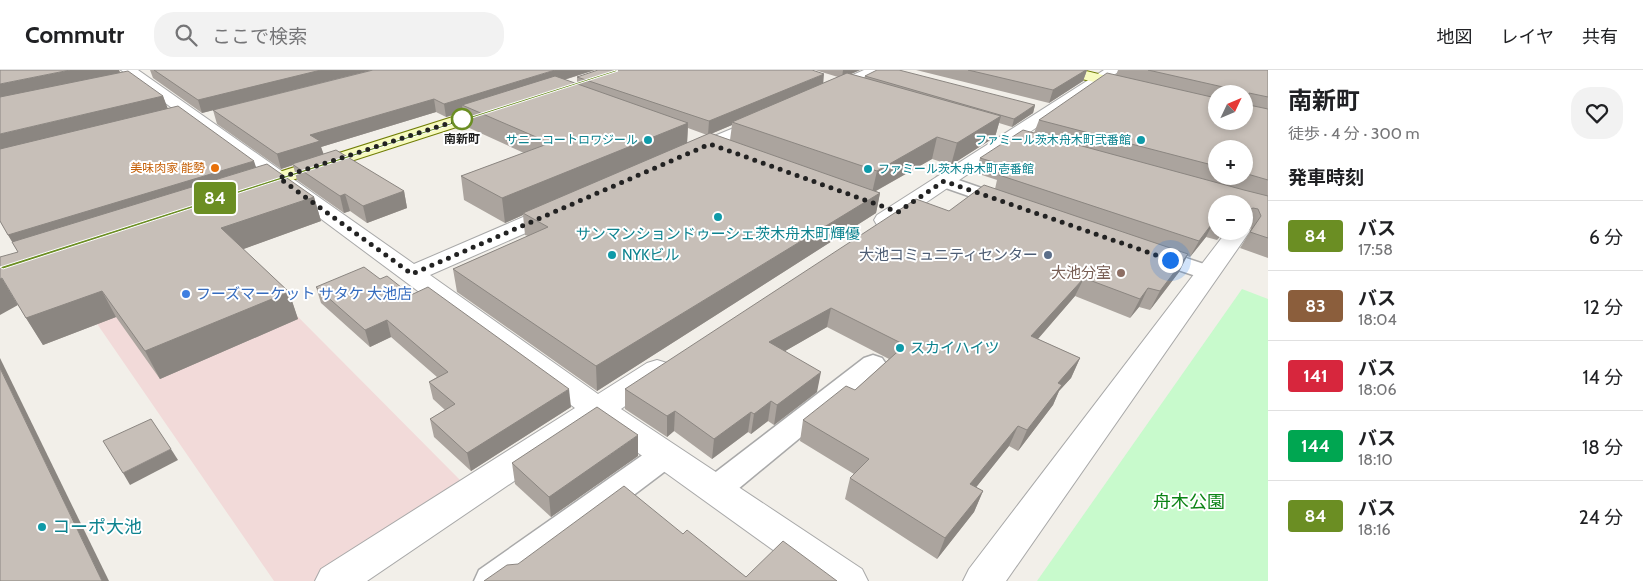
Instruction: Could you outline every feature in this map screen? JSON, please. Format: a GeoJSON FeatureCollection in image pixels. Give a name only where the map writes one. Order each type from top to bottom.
{"type":"FeatureCollection","features":[{"type":"Feature","properties":{"kind":"street"},"geometry":{"type":"LineString","coordinates":[[807,101],[877,70]]}},
{"type":"Feature","properties":{"kind":"street"},"geometry":{"type":"LineString","coordinates":[[1062,70],[1107,74],[1149,90]]}},
{"type":"Feature","properties":{"kind":"street"},"geometry":{"type":"LineString","coordinates":[[136,74],[598,409],[848,581]]}},
{"type":"Feature","properties":{"kind":"street"},"geometry":{"type":"LineString","coordinates":[[864,234],[888,208],[944,181],[1014,135],[1042,109],[1107,74]]}},
{"type":"Feature","properties":{"kind":"street"},"geometry":{"type":"LineString","coordinates":[[817,78],[871,93]]}},
{"type":"Feature","properties":{"kind":"street"},"geometry":{"type":"LineString","coordinates":[[232,193],[519,101]]}},
{"type":"Feature","properties":{"kind":"street"},"geometry":{"type":"LineString","coordinates":[[674,160],[781,113]]}},
{"type":"Feature","properties":{"kind":"street"},"geometry":{"type":"LineString","coordinates":[[683,135],[738,154]]}},
{"type":"Feature","properties":{"kind":"street"},"geometry":{"type":"LineString","coordinates":[[412,274],[574,204]]}},
{"type":"Feature","properties":{"kind":"street"},"geometry":{"type":"LineString","coordinates":[[983,581],[1232,240]]}},
{"type":"Feature","properties":{"kind":"street"},"geometry":{"type":"LineString","coordinates":[[335,581],[681,354]]}},
{"type":"Feature","properties":{"kind":"lane"},"geometry":{"type":"LineString","coordinates":[[944,181],[1020,208]]}},
{"type":"Feature","properties":{"kind":"lane"},"geometry":{"type":"LineString","coordinates":[[1133,247],[1208,273]]}},
{"type":"Feature","properties":{"kind":"lane"},"geometry":{"type":"LineString","coordinates":[[715,490],[873,364]]}},
{"type":"Feature","properties":{"kind":"lane"},"geometry":{"type":"LineString","coordinates":[[492,581],[665,455]]}},
{"type":"Feature","properties":{"kind":"shaded area"},"geometry":{"type":"Polygon","coordinates":[[[203,221],[462,482],[314,581],[274,581],[60,270],[203,221]]]}},
{"type":"Feature","properties":{"kind":"green space","name":"舟木公園"},"geometry":{"type":"Polygon","coordinates":[[[1242,289],[1268,299],[1268,581],[1037,581],[1242,289]]]}},
{"type":"Feature","properties":{"kind":"building"},"geometry":{"type":"Polygon","coordinates":[[[0,70],[70,70],[0,84],[0,70]]]}},
{"type":"Feature","properties":{"kind":"building"},"geometry":{"type":"Polygon","coordinates":[[[154,70],[321,70],[198,100],[154,70]]]}},
{"type":"Feature","properties":{"kind":"building"},"geometry":{"type":"Polygon","coordinates":[[[373,70],[555,70],[444,104],[434,99],[310,135],[320,141],[277,154],[213,110],[373,70]]]}},
{"type":"Feature","properties":{"kind":"building"},"geometry":{"type":"Polygon","coordinates":[[[598,70],[812,70],[824,74],[709,121],[577,77],[598,70]]]}},
{"type":"Feature","properties":{"kind":"building"},"geometry":{"type":"Polygon","coordinates":[[[877,70],[899,70],[1035,105],[1014,119],[865,76],[877,70]]]}},
{"type":"Feature","properties":{"kind":"building"},"geometry":{"type":"Polygon","coordinates":[[[968,70],[1086,70],[1053,90],[968,70]]]}},
{"type":"Feature","properties":{"kind":"building"},"geometry":{"type":"Polygon","coordinates":[[[1148,70],[1268,70],[1268,97],[1253,94],[1253,85],[1214,85],[1148,70]]]}},
{"type":"Feature","properties":{"kind":"building"},"geometry":{"type":"Polygon","coordinates":[[[128,71],[163,96],[0,134],[0,97],[128,71]]]}},
{"type":"Feature","properties":{"kind":"building"},"geometry":{"type":"Polygon","coordinates":[[[847,73],[1001,116],[957,143],[937,137],[877,171],[732,122],[847,73]]]}},
{"type":"Feature","properties":{"kind":"building"},"geometry":{"type":"Polygon","coordinates":[[[1107,73],[1208,96],[1208,130],[1253,130],[1253,106],[1268,109],[1268,180],[1253,176],[1253,140],[1208,140],[1208,164],[1039,120],[1107,73]]]}},
{"type":"Feature","properties":{"kind":"building"},"geometry":{"type":"Polygon","coordinates":[[[555,76],[688,123],[502,198],[461,176],[550,143],[462,105],[555,76]]]}},
{"type":"Feature","properties":{"kind":"building"},"geometry":{"type":"Polygon","coordinates":[[[178,106],[254,161],[8,235],[0,221],[0,149],[178,106]]]}},
{"type":"Feature","properties":{"kind":"building"},"geometry":{"type":"Polygon","coordinates":[[[1023,130],[1208,180],[1208,185],[1226,185],[1268,196],[1268,238],[1253,233],[1253,228],[1261,216],[1258,209],[1253,208],[1253,195],[1208,195],[1208,229],[1199,241],[999,175],[1010,167],[980,158],[1023,130]]]}},
{"type":"Feature","properties":{"kind":"building"},"geometry":{"type":"Polygon","coordinates":[[[710,133],[880,193],[596,366],[453,269],[548,227],[523,213],[710,133]]]}},
{"type":"Feature","properties":{"kind":"building"},"geometry":{"type":"Polygon","coordinates":[[[336,150],[404,191],[363,206],[345,194],[340,196],[292,164],[336,150]]]}},
{"type":"Feature","properties":{"kind":"building"},"geometry":{"type":"Polygon","coordinates":[[[267,164],[314,197],[221,228],[289,292],[145,351],[102,291],[26,318],[2,278],[0,279],[0,257],[18,252],[12,242],[267,164]]]}},
{"type":"Feature","properties":{"kind":"building"},"geometry":{"type":"Polygon","coordinates":[[[984,185],[1188,254],[1160,291],[1148,288],[1140,299],[1084,278],[1031,336],[1080,358],[1058,383],[1062,385],[1027,430],[1018,426],[970,484],[983,491],[945,538],[850,478],[869,459],[803,420],[846,386],[855,390],[905,345],[831,308],[769,342],[821,372],[777,405],[771,401],[754,414],[751,412],[714,439],[675,411],[667,416],[625,389],[916,199],[949,211],[984,185]]]}},
{"type":"Feature","properties":{"kind":"building"},"geometry":{"type":"Polygon","coordinates":[[[364,267],[380,279],[387,276],[411,295],[428,287],[569,389],[467,453],[430,419],[455,404],[429,382],[448,372],[387,320],[365,330],[316,287],[364,267]]]}},
{"type":"Feature","properties":{"kind":"building","name":"コーポ大池"},"geometry":{"type":"Polygon","coordinates":[[[0,368],[102,581],[0,581],[0,368]]]}},
{"type":"Feature","properties":{"kind":"building"},"geometry":{"type":"Polygon","coordinates":[[[597,407],[638,435],[549,497],[512,463],[597,407]]]}},
{"type":"Feature","properties":{"kind":"building"},"geometry":{"type":"Polygon","coordinates":[[[151,419],[171,449],[123,473],[103,441],[151,419]]]}},
{"type":"Feature","properties":{"kind":"building"},"geometry":{"type":"Polygon","coordinates":[[[624,486],[683,534],[687,530],[746,577],[783,541],[837,581],[484,581],[507,565],[518,564],[624,486]]]}},
{"type":"Feature","properties":{"kind":"bus line","name":"84"},"geometry":{"type":"LineString","coordinates":[[0,267],[616,70]]}},
{"type":"Feature","properties":{"kind":"place","name":"南新町"},"geometry":{"type":"Point","coordinates":[462,119]}},
{"type":"Feature","properties":{"kind":"place","name":"サニーコートロワジール"},"geometry":{"type":"Point","coordinates":[648,140]}},
{"type":"Feature","properties":{"kind":"place","name":"ファミール茨木舟木町弐番館"},"geometry":{"type":"Point","coordinates":[1141,140]}},
{"type":"Feature","properties":{"kind":"place","name":"美味肉家 能勢"},"geometry":{"type":"Point","coordinates":[215,168]}},
{"type":"Feature","properties":{"kind":"place","name":"ファミール茨木舟木町壱番館"},"geometry":{"type":"Point","coordinates":[868,169]}},
{"type":"Feature","properties":{"kind":"place","name":"サンマンションドゥーシェ茨木舟木町輝優"},"geometry":{"type":"Point","coordinates":[718,217]}},
{"type":"Feature","properties":{"kind":"place","name":"NYKビル"},"geometry":{"type":"Point","coordinates":[612,255]}},
{"type":"Feature","properties":{"kind":"place","name":"大池コミュニティセンター"},"geometry":{"type":"Point","coordinates":[1048,255]}},
{"type":"Feature","properties":{"kind":"place","name":"大池分室"},"geometry":{"type":"Point","coordinates":[1121,273]}},
{"type":"Feature","properties":{"kind":"place","name":"フーズマーケット サタケ 大池店"},"geometry":{"type":"Point","coordinates":[186,294]}},
{"type":"Feature","properties":{"kind":"place","name":"スカイハイツ"},"geometry":{"type":"Point","coordinates":[900,348]}},
{"type":"Feature","properties":{"kind":"place","name":"コーポ大池"},"geometry":{"type":"Point","coordinates":[42,527]}},
{"type":"Feature","properties":{"kind":"route"},"geometry":{"type":"LineString","coordinates":[[462,119],[279,178],[412,274],[710,144],[898,212],[944,181],[1170,260]]}}]}
